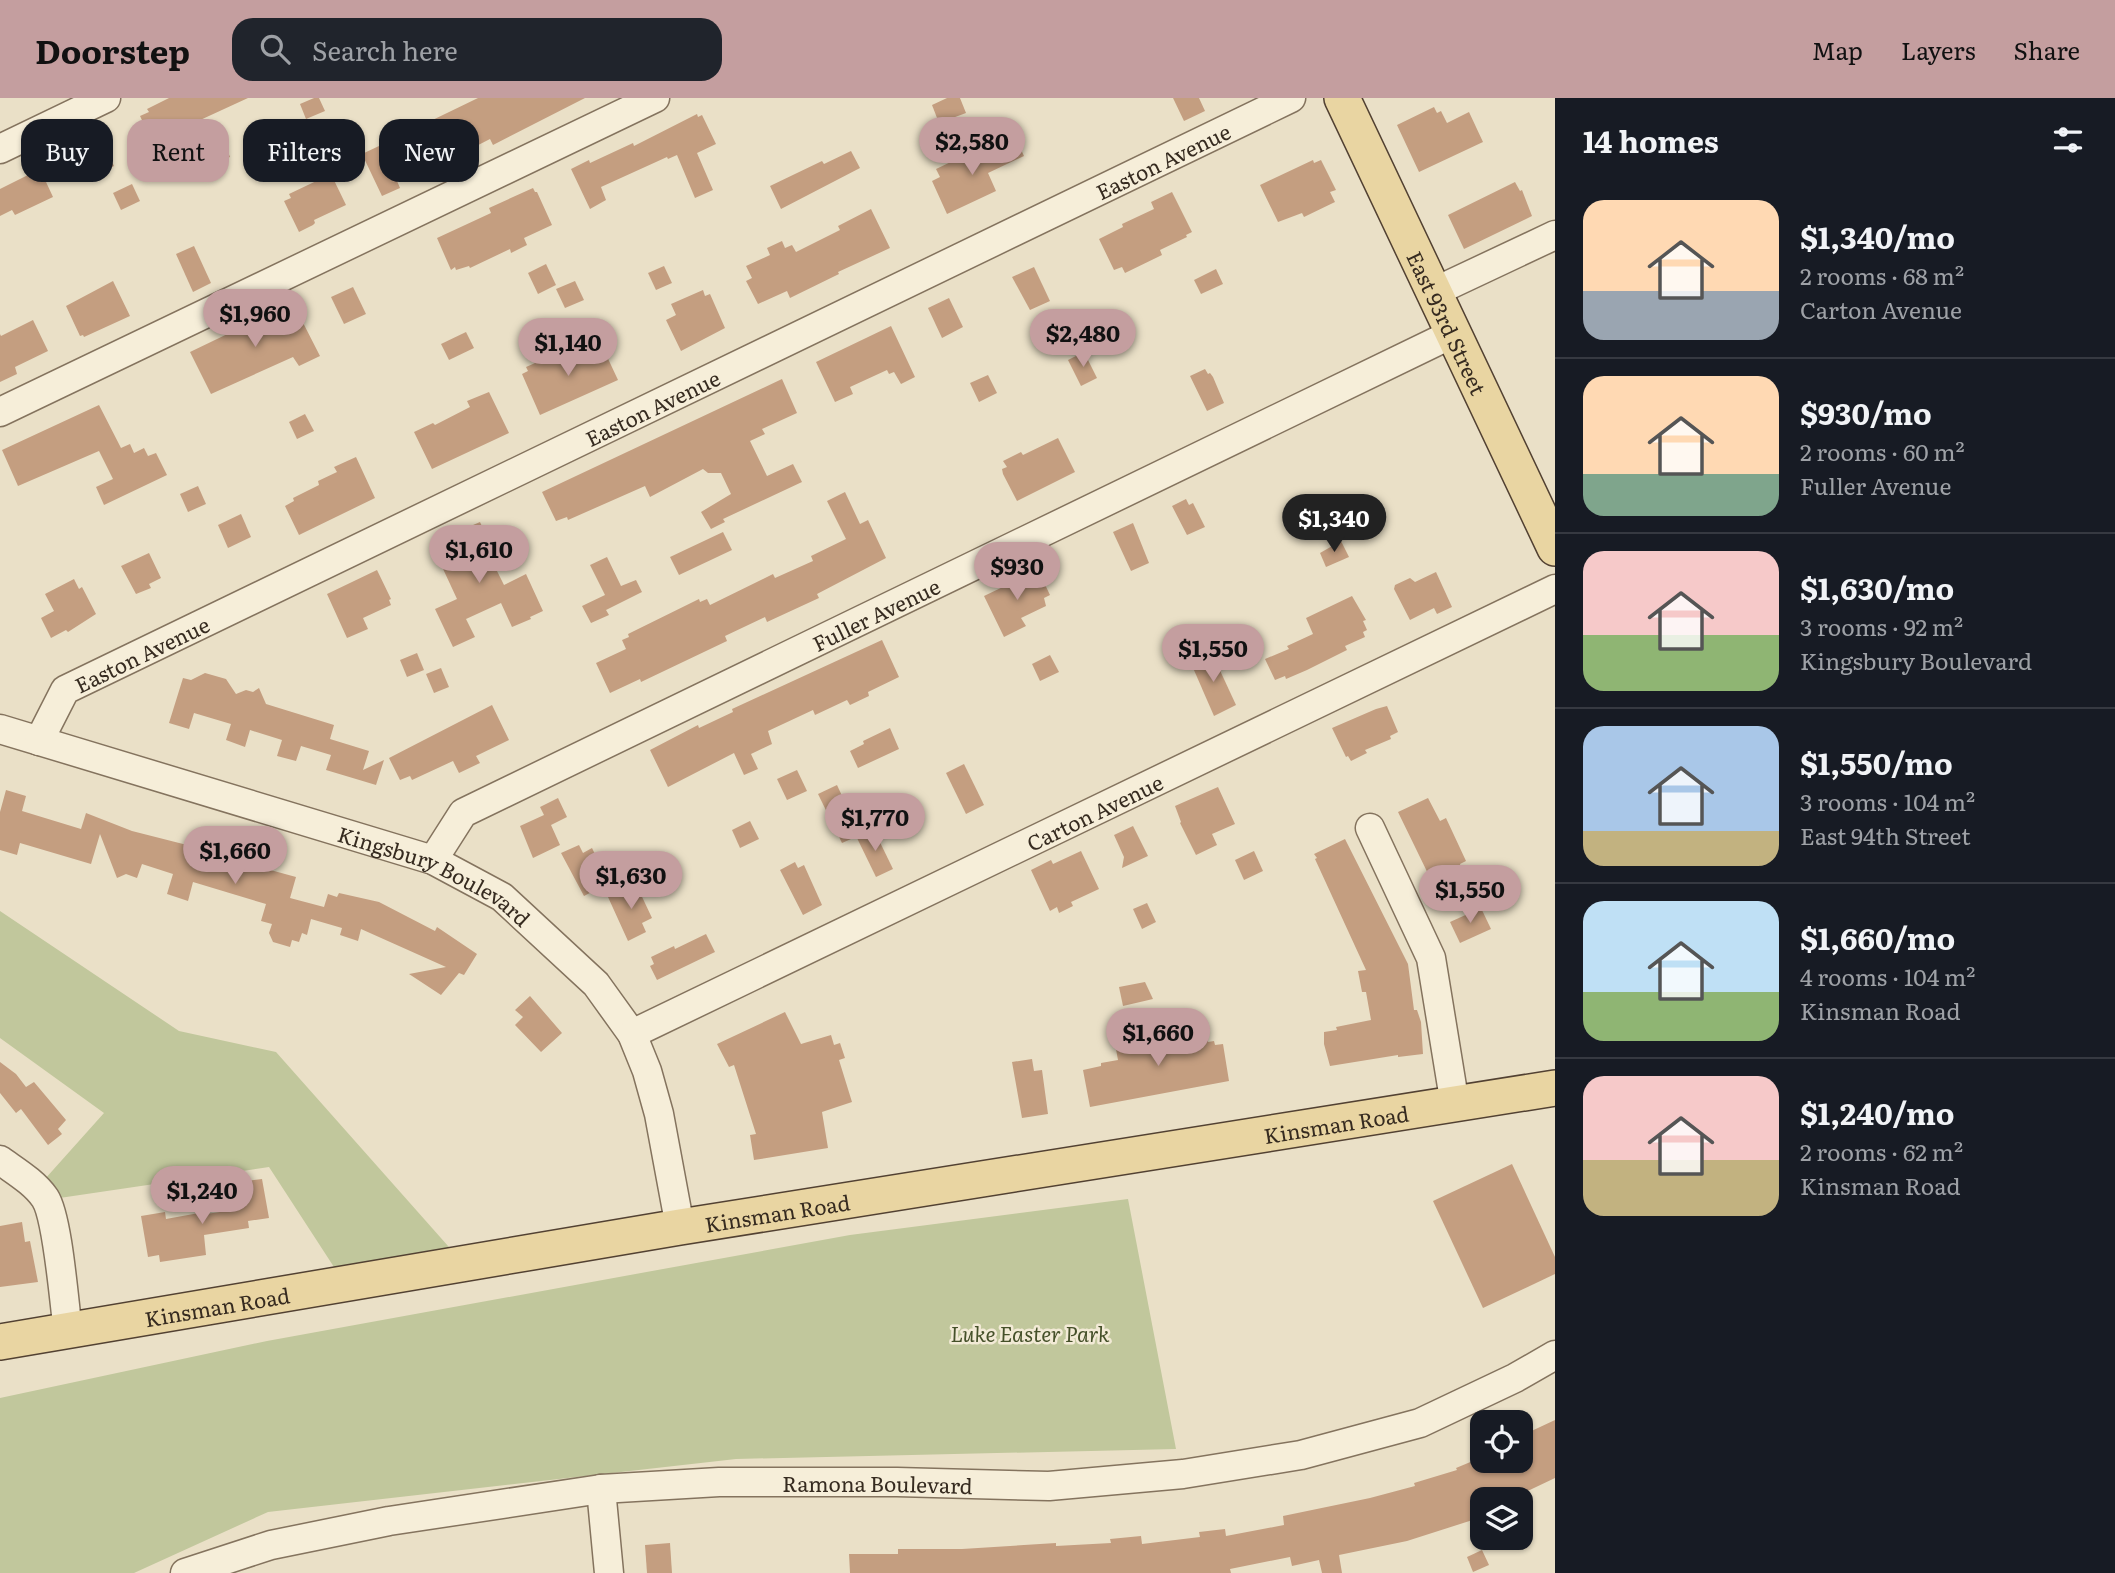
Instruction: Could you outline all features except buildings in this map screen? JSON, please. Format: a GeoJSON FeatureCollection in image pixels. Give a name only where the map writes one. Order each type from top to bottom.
{"type":"FeatureCollection","features":[{"type":"Feature","properties":{"kind":"main road","name":"East 93rd Street"},"geometry":{"type":"LineString","coordinates":[[1345,99],[1454,333],[1545,500],[1555,548]]}},
{"type":"Feature","properties":{"kind":"main road","name":"Kinsman Road"},"geometry":{"type":"LineString","coordinates":[[0,1342],[680,1227],[1555,1088]]}},
{"type":"Feature","properties":{"kind":"street"},"geometry":{"type":"LineString","coordinates":[[0,149],[106,98]]}},
{"type":"Feature","properties":{"kind":"street"},"geometry":{"type":"LineString","coordinates":[[0,412],[655,98]]}},
{"type":"Feature","properties":{"kind":"street","name":"Easton Avenue"},"geometry":{"type":"LineString","coordinates":[[38,741],[65,690],[1291,98]]}},
{"type":"Feature","properties":{"kind":"street"},"geometry":{"type":"LineString","coordinates":[[1434,292],[1555,235]]}},
{"type":"Feature","properties":{"kind":"street","name":"Fuller Avenue"},"geometry":{"type":"LineString","coordinates":[[433,860],[463,813],[1454,333]]}},
{"type":"Feature","properties":{"kind":"street","name":"Carton Avenue"},"geometry":{"type":"LineString","coordinates":[[632,1034],[1555,589]]}},
{"type":"Feature","properties":{"kind":"street","name":"Kingsbury Boulevard"},"geometry":{"type":"LineString","coordinates":[[0,729],[433,860],[502,897],[596,984],[632,1034],[659,1114],[680,1227]]}},
{"type":"Feature","properties":{"kind":"street"},"geometry":{"type":"LineString","coordinates":[[1370,828],[1431,958],[1455,1105]]}},
{"type":"Feature","properties":{"kind":"street"},"geometry":{"type":"LineString","coordinates":[[0,1160],[30,1182],[46,1200],[52,1220],[68,1331]]}},
{"type":"Feature","properties":{"kind":"street","name":"Ramona Boulevard"},"geometry":{"type":"LineString","coordinates":[[185,1573],[297,1539],[389,1521],[601,1489],[733,1482],[1049,1486],[1183,1474],[1301,1455],[1420,1423],[1515,1378],[1555,1355]]}},
{"type":"Feature","properties":{"kind":"street"},"geometry":{"type":"LineString","coordinates":[[601,1489],[609,1573]]}},
{"type":"Feature","properties":{"kind":"green space"},"geometry":{"type":"Polygon","coordinates":[[[0,911],[179,1031],[276,1052],[464,1264],[345,1284],[269,1167],[46,1200],[36,1189],[104,1113],[0,1038],[0,911]]]}},
{"type":"Feature","properties":{"kind":"green space","name":"Luke Easter Park"},"geometry":{"type":"Polygon","coordinates":[[[1128,1199],[1176,1449],[736,1459],[268,1512],[134,1573],[0,1573],[0,1398],[267,1341],[850,1235],[1128,1199]]]}}]}
